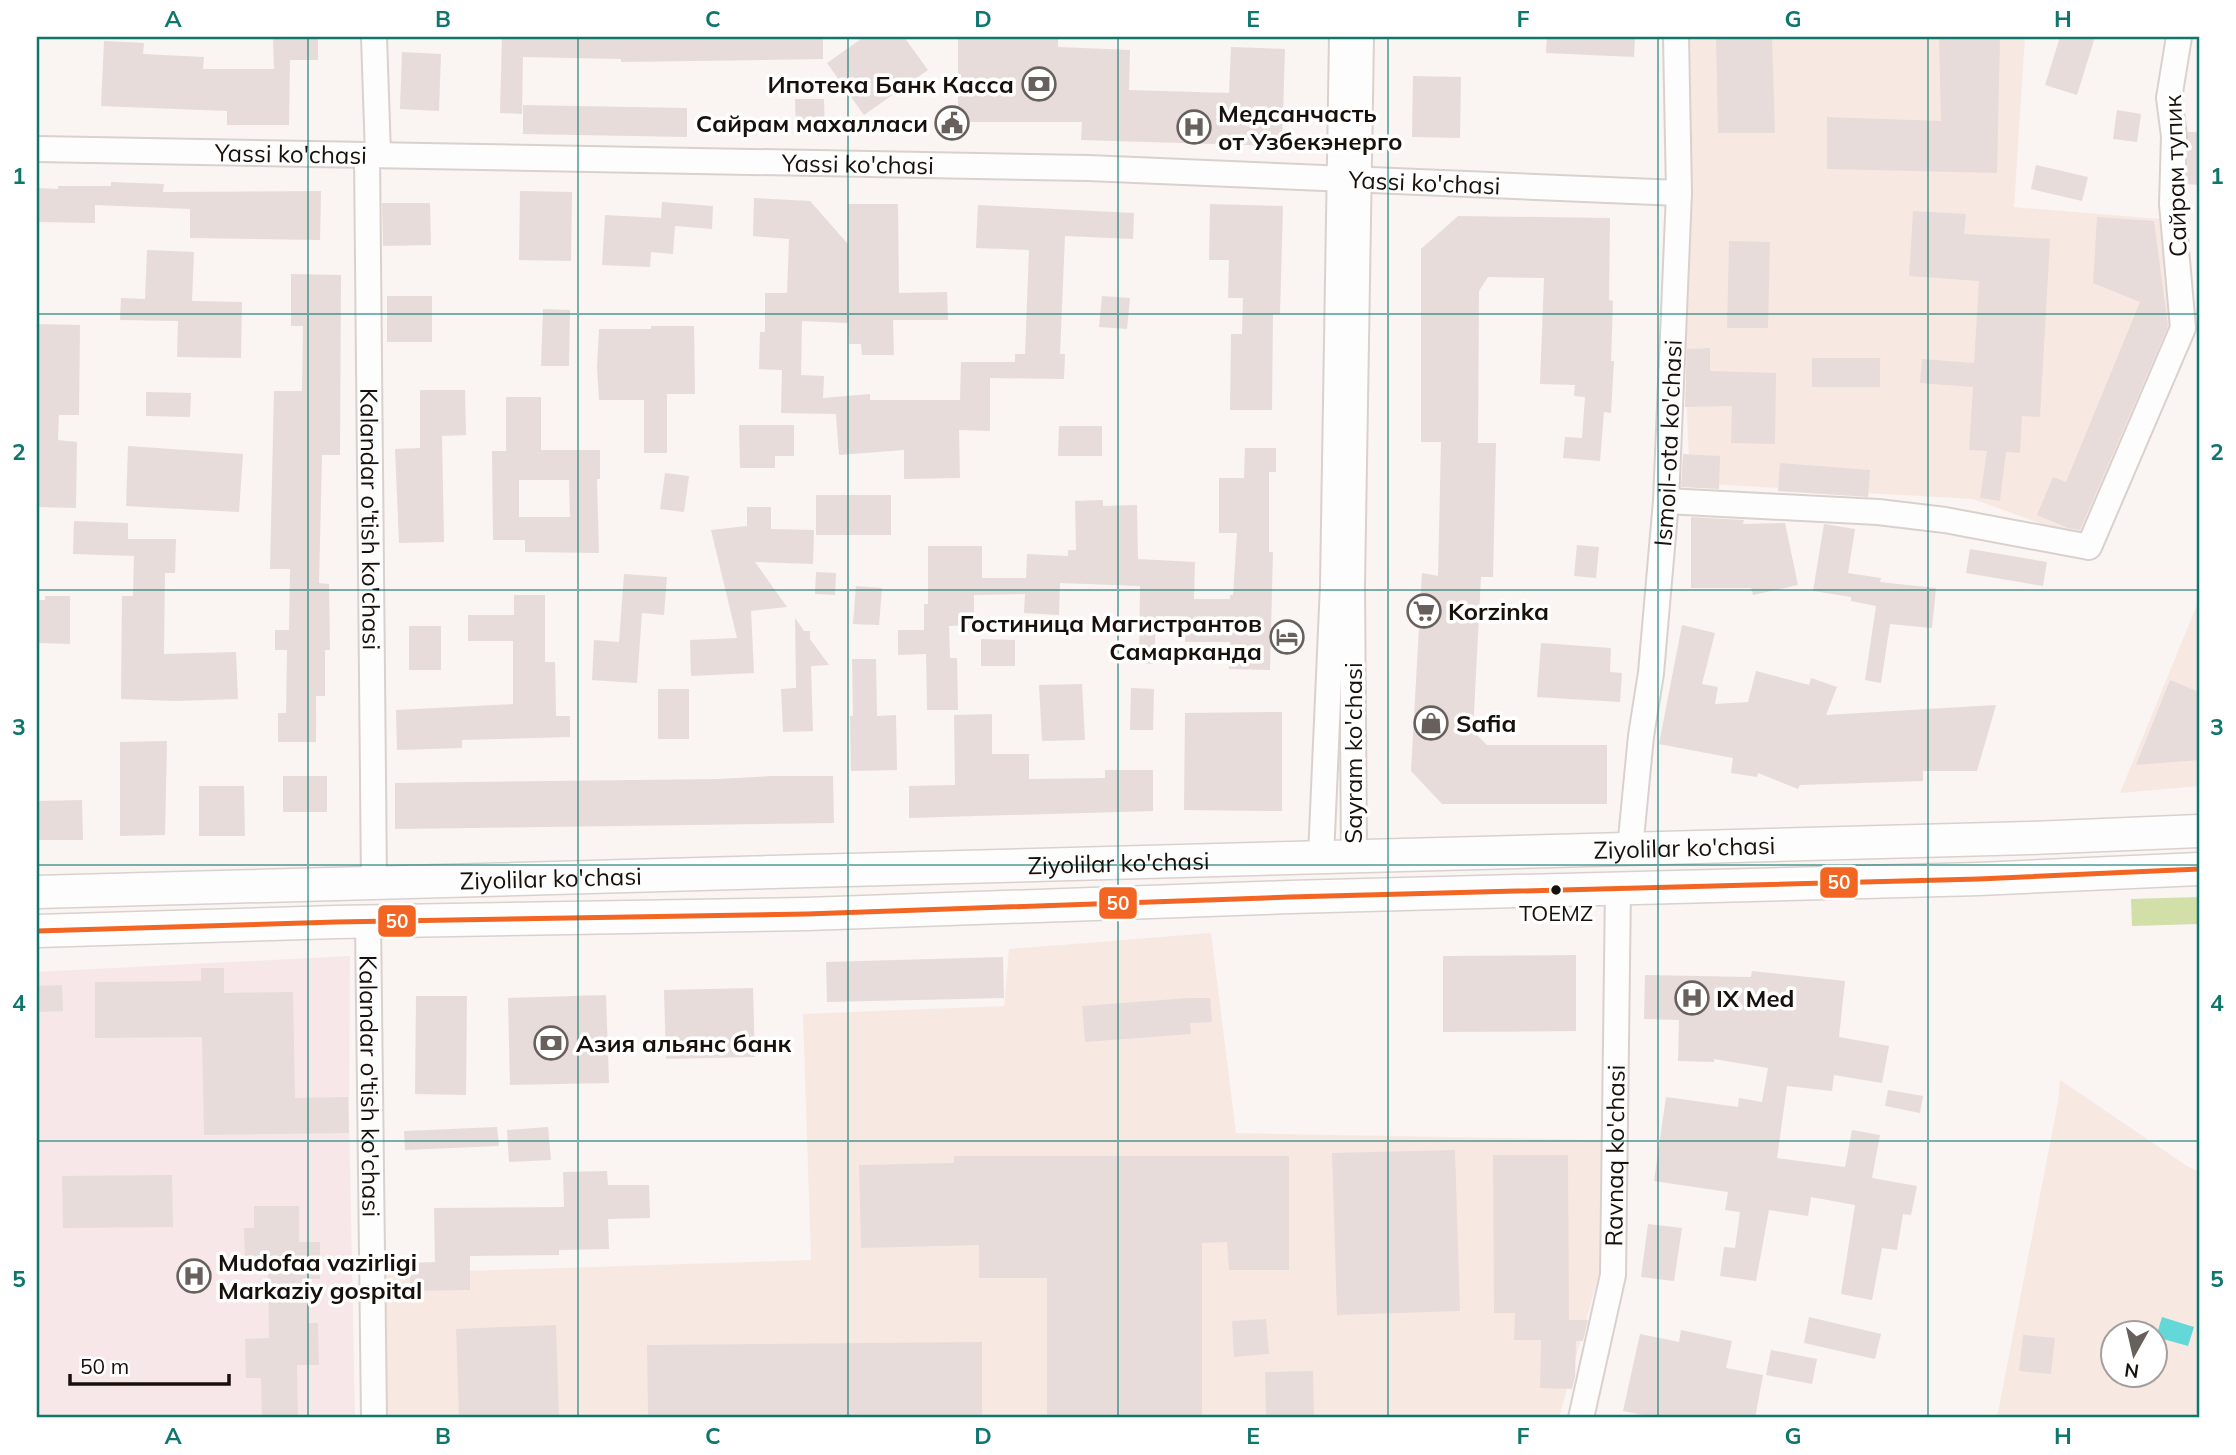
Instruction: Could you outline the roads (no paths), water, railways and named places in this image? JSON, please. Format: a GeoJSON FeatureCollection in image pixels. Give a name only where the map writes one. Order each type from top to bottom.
{"type":"FeatureCollection","features":[{"type":"Feature","properties":{"kind":"main road","name":"Ziyolilar ko'chasi"},"geometry":{"type":"LineString","coordinates":[[37,892],[2030,838],[2199,831]]}},
{"type":"Feature","properties":{"kind":"main road","name":"Sayram ko'chasi"},"geometry":{"type":"LineString","coordinates":[[1336,896],[1354,857]]}},
{"type":"Feature","properties":{"kind":"main road","name":"Sayram ko'chasi"},"geometry":{"type":"LineString","coordinates":[[1321,858],[1336,896]]}},
{"type":"Feature","properties":{"kind":"main road","name":"Ziyolilar ko'chasi"},"geometry":{"type":"LineString","coordinates":[[37,931],[807,914],[1336,896],[1979,879],[2199,869]]}},
{"type":"Feature","properties":{"kind":"main road"},"geometry":{"type":"LineString","coordinates":[[805,872],[807,914]]}},
{"type":"Feature","properties":{"kind":"main road"},"geometry":{"type":"LineString","coordinates":[[198,888],[200,926]]}},
{"type":"Feature","properties":{"kind":"street","name":"Kalandar o'tish ko'chasi"},"geometry":{"type":"LineString","coordinates":[[374,37],[374,883]]}},
{"type":"Feature","properties":{"kind":"street","name":"Sayram ko'chasi"},"geometry":{"type":"LineString","coordinates":[[1342,37],[1349,179],[1354,857]]}},
{"type":"Feature","properties":{"kind":"street","name":"Sayram ko'chasi"},"geometry":{"type":"LineString","coordinates":[[1321,858],[1349,179],[1361,37]]}},
{"type":"Feature","properties":{"kind":"street","name":"Ismoil-ota ko'chasi"},"geometry":{"type":"LineString","coordinates":[[1630,849],[1641,736],[1651,673],[1666,501],[1679,193],[1676,37]]}},
{"type":"Feature","properties":{"kind":"street","name":"Сайрам тупик"},"geometry":{"type":"LineString","coordinates":[[1666,501],[1878,512],[1944,520],[2089,547],[2183,328],[2172,204],[2174,136],[2169,98],[2179,37]]}},
{"type":"Feature","properties":{"kind":"street","name":"Yassi ko'chasi"},"geometry":{"type":"LineString","coordinates":[[37,149],[1088,168],[1679,193]]}},
{"type":"Feature","properties":{"kind":"street","name":"Ravnaq ko'chasi"},"geometry":{"type":"LineString","coordinates":[[1581,1418],[1613,1275],[1618,888]]}},
{"type":"Feature","properties":{"kind":"street","name":"Kalandar o'tish ko'chasi"},"geometry":{"type":"LineString","coordinates":[[368,923],[374,1418]]}},
{"type":"Feature","properties":{"kind":"water"},"geometry":{"type":"Polygon","coordinates":[[[2170,1320],[2194,1327],[2188,1346],[2170,1341],[2170,1320]]]}},
{"type":"Feature","properties":{"kind":"place","name":"Ипотека Банк Касса"},"geometry":{"type":"Point","coordinates":[1039,84]}},
{"type":"Feature","properties":{"kind":"place","name":"Сайрам махалласи"},"geometry":{"type":"Point","coordinates":[952,123]}},
{"type":"Feature","properties":{"kind":"place","name":"Медсанчасть от Узбекэнерго"},"geometry":{"type":"Point","coordinates":[1194,127]}},
{"type":"Feature","properties":{"kind":"place","name":"Korzinka"},"geometry":{"type":"Point","coordinates":[1424,611]}},
{"type":"Feature","properties":{"kind":"place","name":"Гостиница Магистрантов Самарканда"},"geometry":{"type":"Point","coordinates":[1287,637]}},
{"type":"Feature","properties":{"kind":"place","name":"Safia"},"geometry":{"type":"Point","coordinates":[1431,723]}},
{"type":"Feature","properties":{"kind":"place","name":"TOEMZ"},"geometry":{"type":"Point","coordinates":[1556,890]}},
{"type":"Feature","properties":{"kind":"place","name":"IX Med"},"geometry":{"type":"Point","coordinates":[1692,998]}},
{"type":"Feature","properties":{"kind":"place","name":"Азия альянс банк"},"geometry":{"type":"Point","coordinates":[551,1043]}},
{"type":"Feature","properties":{"kind":"place","name":"Mudofaa vazirligi Markaziy gospital"},"geometry":{"type":"Point","coordinates":[194,1276]}}]}
